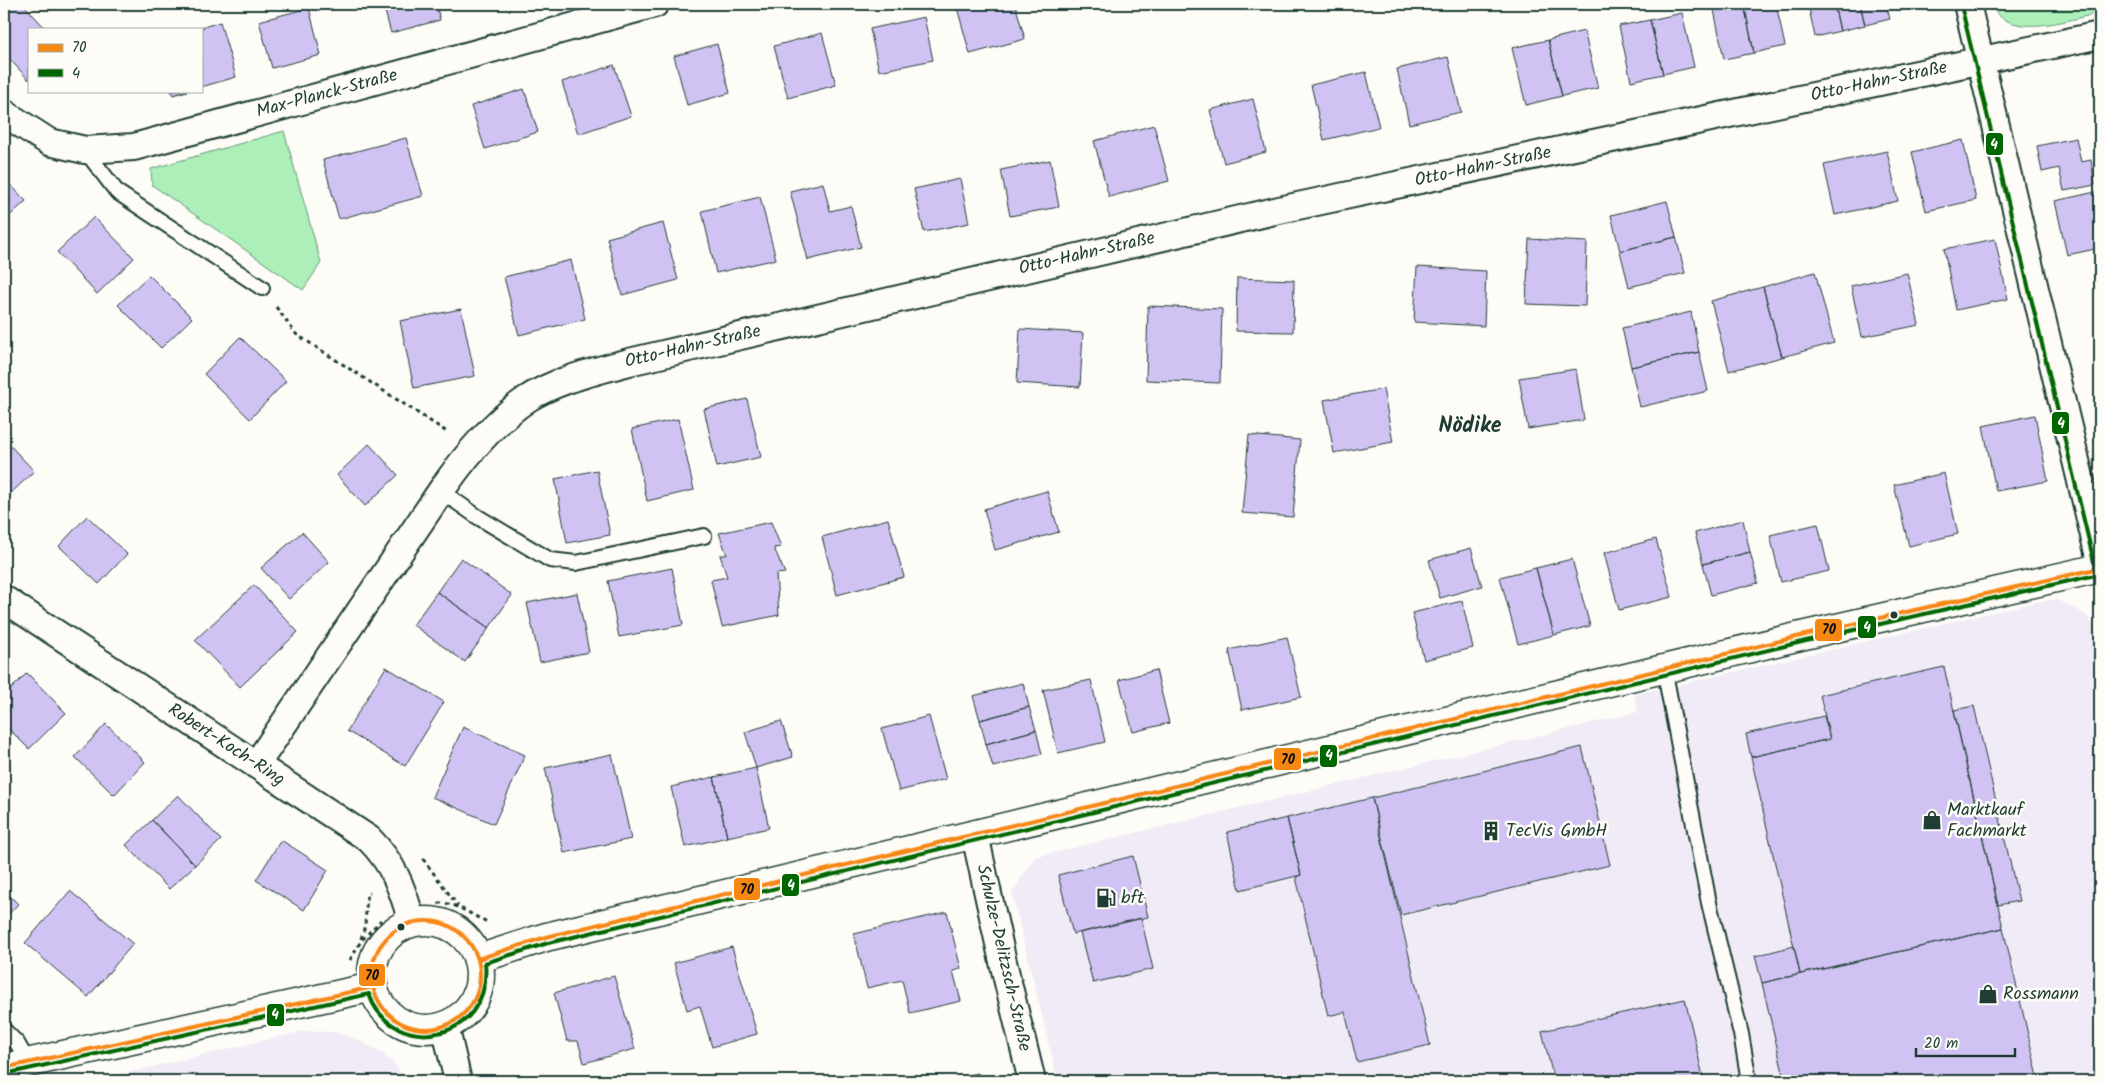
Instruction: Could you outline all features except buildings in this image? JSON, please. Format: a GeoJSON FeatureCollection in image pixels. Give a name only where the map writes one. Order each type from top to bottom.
{"type":"FeatureCollection","features":[{"type":"Feature","properties":{"kind":"street","name":"Max-Planck-Straße"},"geometry":{"type":"LineString","coordinates":[[4,113],[48,142],[85,150],[134,147],[655,4]]}},
{"type":"Feature","properties":{"kind":"street"},"geometry":{"type":"LineString","coordinates":[[1967,4],[2100,561]]}},
{"type":"Feature","properties":{"kind":"street","name":"Otto-Hahn-Straße"},"geometry":{"type":"LineString","coordinates":[[256,765],[441,491],[472,449],[495,424],[528,398],[573,378],[628,362],[1280,210],[2100,35]]}},
{"type":"Feature","properties":{"kind":"street"},"geometry":{"type":"LineString","coordinates":[[478,959],[546,937],[1664,668],[1995,590],[2100,568]]}},
{"type":"Feature","properties":{"kind":"street","name":"Robert-Koch-Ring"},"geometry":{"type":"LineString","coordinates":[[4,599],[369,839],[384,854],[394,870],[412,922]]}},
{"type":"Feature","properties":{"kind":"street","name":"Schulze-Delitzsch-Straße"},"geometry":{"type":"LineString","coordinates":[[975,835],[1032,1081]]}},
{"type":"Feature","properties":{"kind":"street"},"geometry":{"type":"LineString","coordinates":[[428,920],[445,924],[459,932],[470,944],[478,959],[479,988],[474,1001],[456,1020],[445,1026],[427,1029],[408,1027],[392,1018],[380,1004],[373,987],[371,970],[375,954],[384,939],[397,928],[412,922],[428,920]]}},
{"type":"Feature","properties":{"kind":"street"},"geometry":{"type":"LineString","coordinates":[[16,1065],[373,987]]}},
{"type":"Feature","properties":{"kind":"street"},"geometry":{"type":"LineString","coordinates":[[445,1026],[458,1081]]}},
{"type":"Feature","properties":{"kind":"lane"},"geometry":{"type":"LineString","coordinates":[[85,150],[117,192],[262,288]]}},
{"type":"Feature","properties":{"kind":"lane"},"geometry":{"type":"LineString","coordinates":[[441,491],[478,517],[550,560],[576,563],[704,536]]}},
{"type":"Feature","properties":{"kind":"lane"},"geometry":{"type":"LineString","coordinates":[[1664,668],[1709,903],[1741,1034],[1749,1081]]}},
{"type":"Feature","properties":{"kind":"lane"},"geometry":{"type":"LineString","coordinates":[[4,1030],[17,1043],[16,1065]]}},
{"type":"Feature","properties":{"kind":"path"},"geometry":{"type":"LineString","coordinates":[[262,288],[296,334],[472,449]]}},
{"type":"Feature","properties":{"kind":"shaded area"},"geometry":{"type":"Polygon","coordinates":[[[2056,600],[2073,607],[2087,616],[2095,629],[2100,650],[2100,1081],[1058,1081],[1012,893],[1035,857],[1638,712],[1634,695],[2041,601],[2056,600]]]}},
{"type":"Feature","properties":{"kind":"shaded area"},"geometry":{"type":"Polygon","coordinates":[[[304,1031],[334,1032],[356,1039],[381,1052],[408,1081],[93,1081],[304,1031]]]}},
{"type":"Feature","properties":{"kind":"green space"},"geometry":{"type":"Polygon","coordinates":[[[1990,4],[2100,4],[2100,13],[2057,23],[2025,25],[2011,22],[1999,16],[1990,4]]]}},
{"type":"Feature","properties":{"kind":"green space"},"geometry":{"type":"Polygon","coordinates":[[[284,131],[321,263],[303,290],[152,185],[151,169],[284,131]]]}},
{"type":"Feature","properties":{"kind":"transit line","name":"4"},"geometry":{"type":"LineString","coordinates":[[1961,5],[2094,562]]}},
{"type":"Feature","properties":{"kind":"transit line","name":"70"},"geometry":{"type":"LineString","coordinates":[[478,959],[546,937],[1805,635],[2100,568]]}},
{"type":"Feature","properties":{"kind":"transit line","name":"4"},"geometry":{"type":"LineString","coordinates":[[5,1074],[369,994],[381,1015],[398,1028],[417,1034],[438,1033],[458,1025],[473,1011],[483,990],[485,963],[548,943],[1806,641],[2100,574]]}},
{"type":"Feature","properties":{"kind":"transit line","name":"70"},"geometry":{"type":"LineString","coordinates":[[426,921],[447,925],[464,937],[476,954],[480,975],[476,996],[464,1013],[447,1025],[426,1029],[405,1025],[388,1013],[376,996],[372,975],[376,954],[388,937],[405,925],[426,921]]}},
{"type":"Feature","properties":{"kind":"transit line","name":"70"},"geometry":{"type":"LineString","coordinates":[[4,1068],[373,987]]}},
{"type":"Feature","properties":{"kind":"place","name":"Marktkauf Fachmarkt"},"geometry":{"type":"Point","coordinates":[1932,820]}},
{"type":"Feature","properties":{"kind":"place","name":"TecVis GmbH"},"geometry":{"type":"Point","coordinates":[1491,831]}},
{"type":"Feature","properties":{"kind":"place","name":"bft"},"geometry":{"type":"Point","coordinates":[1106,898]}},
{"type":"Feature","properties":{"kind":"place","name":"Rossmann"},"geometry":{"type":"Point","coordinates":[1988,994]}},
{"type":"Feature","properties":{"kind":"district","name":"Nödike"},"geometry":{"type":"Point","coordinates":[1470,426]}}]}
